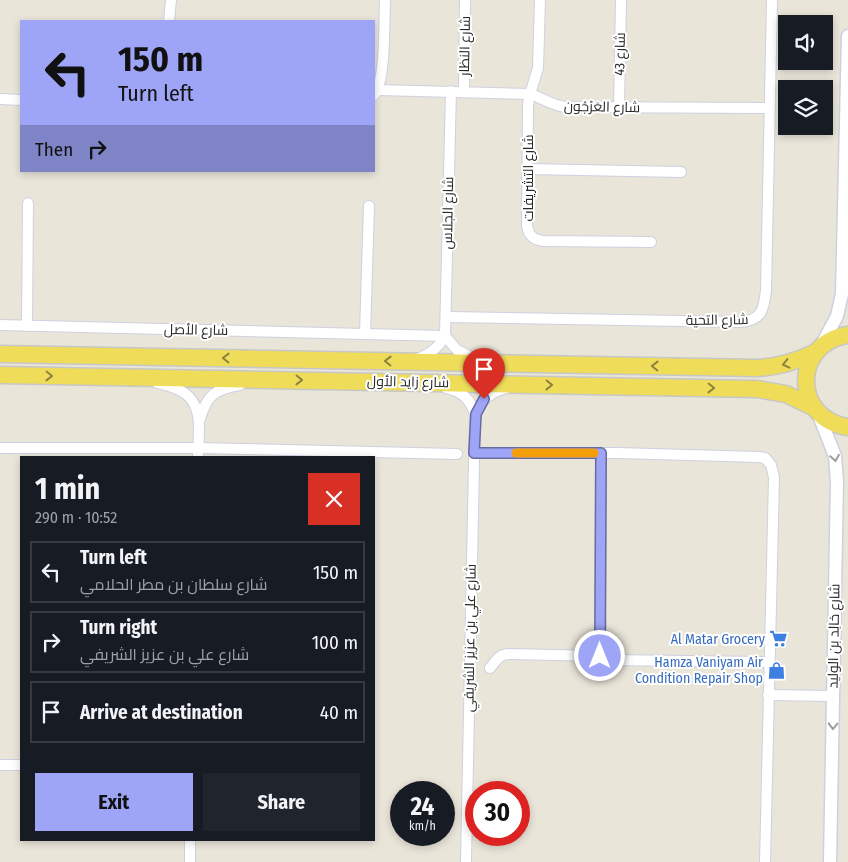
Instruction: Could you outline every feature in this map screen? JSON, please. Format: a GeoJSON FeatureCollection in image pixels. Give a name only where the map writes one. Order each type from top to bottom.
{"type":"FeatureCollection","features":[{"type":"Feature","properties":{"kind":"main road","name":"شارع زايد الأول"},"geometry":{"type":"LineString","coordinates":[[0,354],[757,368],[792,363],[818,350],[830,340],[848,334]]}},
{"type":"Feature","properties":{"kind":"main road"},"geometry":{"type":"LineString","coordinates":[[816,410],[808,397],[806,374],[809,364],[818,350]]}},
{"type":"Feature","properties":{"kind":"main road","name":"شارع زايد الأول"},"geometry":{"type":"LineString","coordinates":[[0,375],[757,389],[786,394],[816,410],[826,420],[836,425],[848,427]]}},
{"type":"Feature","properties":{"kind":"street"},"geometry":{"type":"LineString","coordinates":[[169,20],[171,0]]}},
{"type":"Feature","properties":{"kind":"street"},"geometry":{"type":"LineString","coordinates":[[376,93],[381,76],[385,0]]}},
{"type":"Feature","properties":{"kind":"street","name":"شارع النظار"},"geometry":{"type":"LineString","coordinates":[[464,92],[465,0]]}},
{"type":"Feature","properties":{"kind":"street","name":"شارع التشريفات"},"geometry":{"type":"LineString","coordinates":[[540,0],[538,68],[528,105],[527,225],[529,233],[535,240],[544,241],[650,242]]}},
{"type":"Feature","properties":{"kind":"street","name":"شارع 43"},"geometry":{"type":"LineString","coordinates":[[619,107],[621,0]]}},
{"type":"Feature","properties":{"kind":"street","name":"شارع التحية"},"geometry":{"type":"LineString","coordinates":[[446,317],[740,322],[754,319],[762,311],[765,296],[772,0]]}},
{"type":"Feature","properties":{"kind":"street"},"geometry":{"type":"LineString","coordinates":[[818,350],[837,316],[842,294],[848,36]]}},
{"type":"Feature","properties":{"kind":"street","name":"شارع العَرْجُون"},"geometry":{"type":"LineString","coordinates":[[376,93],[451,91],[530,94],[560,107],[770,108]]}},
{"type":"Feature","properties":{"kind":"street","name":"شارع الجلاس"},"geometry":{"type":"LineString","coordinates":[[445,336],[451,91]]}},
{"type":"Feature","properties":{"kind":"street"},"geometry":{"type":"LineString","coordinates":[[0,99],[20,100]]}},
{"type":"Feature","properties":{"kind":"street"},"geometry":{"type":"LineString","coordinates":[[528,170],[681,172]]}},
{"type":"Feature","properties":{"kind":"street"},"geometry":{"type":"LineString","coordinates":[[27,326],[28,202]]}},
{"type":"Feature","properties":{"kind":"street"},"geometry":{"type":"LineString","coordinates":[[365,334],[369,206]]}},
{"type":"Feature","properties":{"kind":"street","name":"شارع الأصل"},"geometry":{"type":"LineString","coordinates":[[0,325],[445,336]]}},
{"type":"Feature","properties":{"kind":"street"},"geometry":{"type":"LineString","coordinates":[[412,362],[431,352],[445,336],[450,343],[465,355],[488,363]]}},
{"type":"Feature","properties":{"kind":"street"},"geometry":{"type":"LineString","coordinates":[[135,378],[176,388],[187,395],[195,405],[199,422]]}},
{"type":"Feature","properties":{"kind":"street"},"geometry":{"type":"LineString","coordinates":[[198,453],[199,422],[204,404],[213,393],[228,387],[267,380]]}},
{"type":"Feature","properties":{"kind":"street"},"geometry":{"type":"LineString","coordinates":[[425,382],[461,392],[469,400],[476,414]]}},
{"type":"Feature","properties":{"kind":"street"},"geometry":{"type":"LineString","coordinates":[[476,414],[480,405],[489,395],[500,390],[524,385]]}},
{"type":"Feature","properties":{"kind":"street","name":"شارع خالِد بن الوليد"},"geometry":{"type":"LineString","coordinates":[[816,410],[832,443],[836,470],[830,862]]}},
{"type":"Feature","properties":{"kind":"street","name":"شارع علي بن عزيز الشريفي"},"geometry":{"type":"LineString","coordinates":[[466,862],[476,414]]}},
{"type":"Feature","properties":{"kind":"street"},"geometry":{"type":"LineString","coordinates":[[0,448],[198,453],[457,454]]}},
{"type":"Feature","properties":{"kind":"street"},"geometry":{"type":"LineString","coordinates":[[474,453],[601,453],[759,457],[765,458],[771,465],[774,477],[765,862]]}},
{"type":"Feature","properties":{"kind":"street"},"geometry":{"type":"LineString","coordinates":[[600,656],[601,453]]}},
{"type":"Feature","properties":{"kind":"street"},"geometry":{"type":"LineString","coordinates":[[490,668],[503,654],[600,656],[607,660],[769,662]]}},
{"type":"Feature","properties":{"kind":"street"},"geometry":{"type":"LineString","coordinates":[[768,695],[833,696]]}},
{"type":"Feature","properties":{"kind":"street"},"geometry":{"type":"LineString","coordinates":[[0,765],[20,765]]}},
{"type":"Feature","properties":{"kind":"street"},"geometry":{"type":"LineString","coordinates":[[190,841],[190,862]]}},
{"type":"Feature","properties":{"kind":"slow traffic"},"geometry":{"type":"LineString","coordinates":[[516,453],[594,453]]}},
{"type":"Feature","properties":{"kind":"place","name":"Al Matar Grocery"},"geometry":{"type":"Point","coordinates":[779,639]}},
{"type":"Feature","properties":{"kind":"place","name":"Hamza Vaniyam Air Condition Repair Shop"},"geometry":{"type":"Point","coordinates":[777,670]}},
{"type":"Feature","properties":{"kind":"route"},"geometry":{"type":"LineString","coordinates":[[484,399],[476,414],[474,453],[601,453],[600,656]]}}]}
